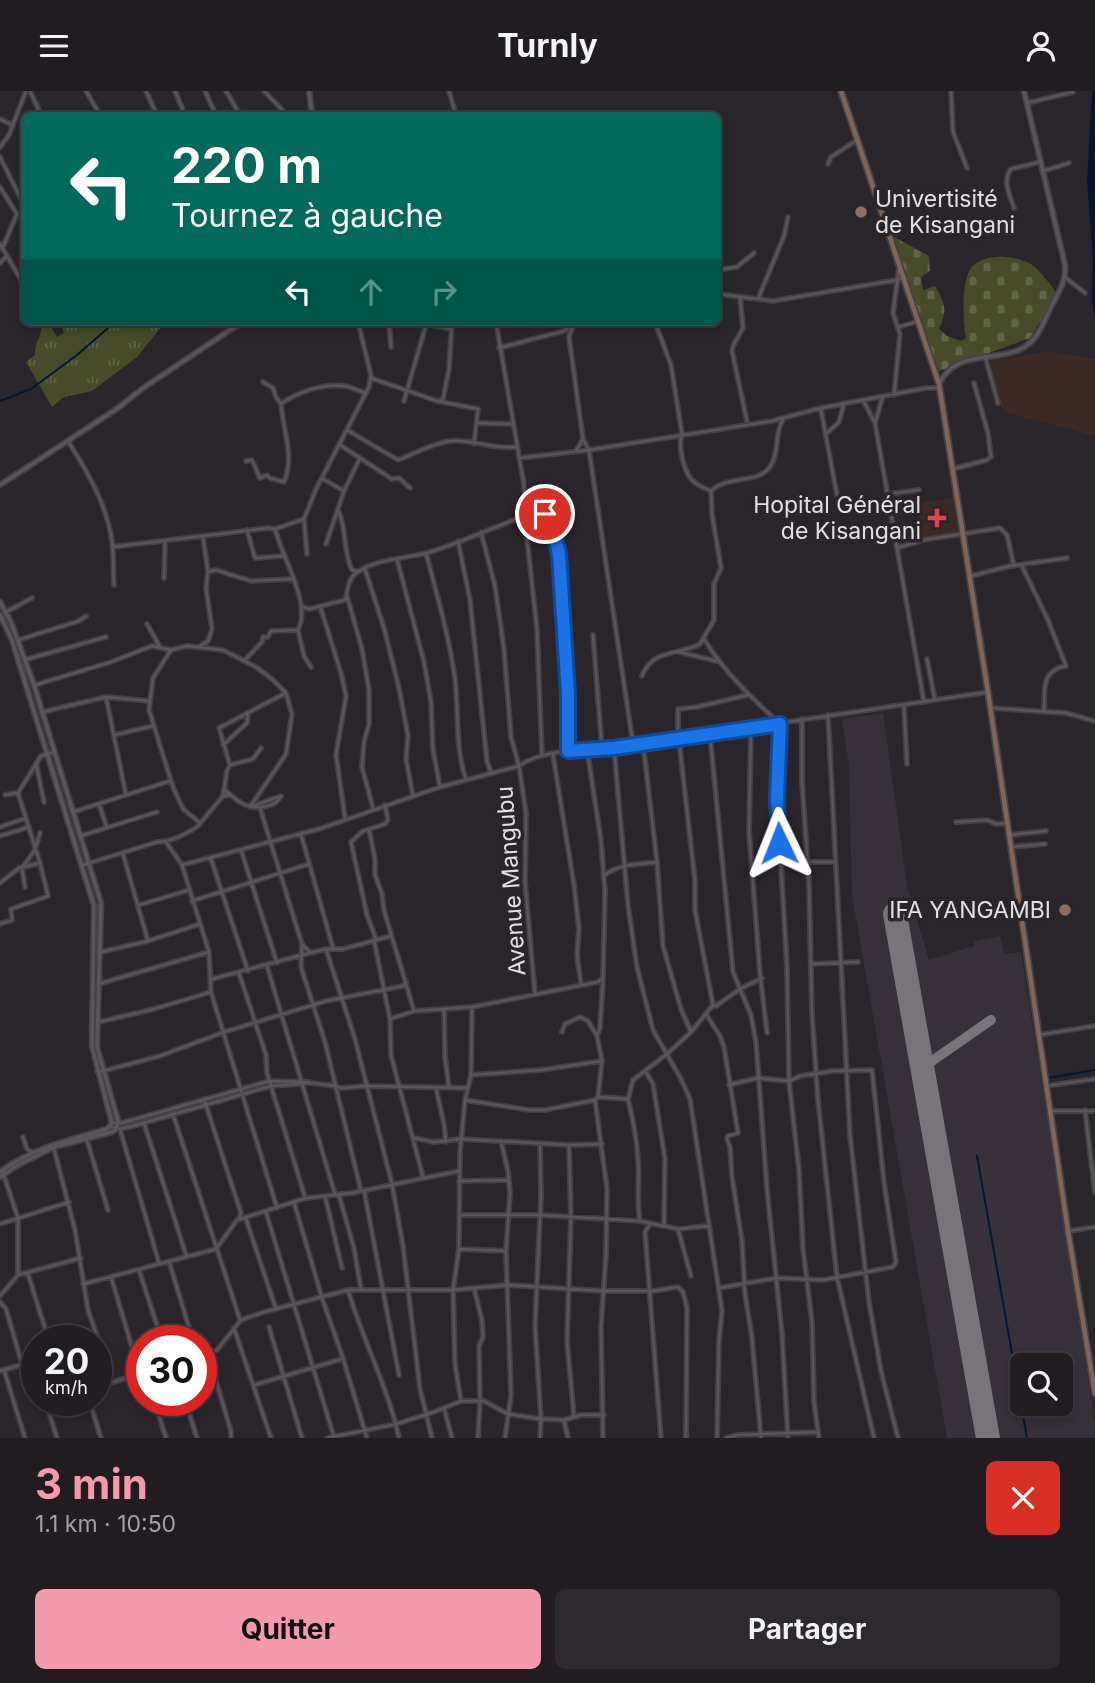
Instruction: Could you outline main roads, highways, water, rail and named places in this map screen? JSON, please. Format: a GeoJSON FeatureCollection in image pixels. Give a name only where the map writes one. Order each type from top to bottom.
{"type":"FeatureCollection","features":[{"type":"Feature","properties":{"kind":"main road"},"geometry":{"type":"LineString","coordinates":[[841,91],[939,386],[991,708],[1038,1035],[1095,1394]]}},
{"type":"Feature","properties":{"kind":"water"},"geometry":{"type":"Polygon","coordinates":[[[1092,91],[1095,91],[1095,321],[1087,181],[1092,91]]]}},
{"type":"Feature","properties":{"kind":"waterway"},"geometry":{"type":"LineString","coordinates":[[0,401],[31,389],[110,326]]}},
{"type":"Feature","properties":{"kind":"waterway"},"geometry":{"type":"LineString","coordinates":[[1048,1078],[1095,1070]]}},
{"type":"Feature","properties":{"kind":"waterway"},"geometry":{"type":"LineString","coordinates":[[977,1156],[1027,1438]]}},
{"type":"Feature","properties":{"kind":"place","name":"Univertisité de Kisangani"},"geometry":{"type":"Point","coordinates":[861,212]}},
{"type":"Feature","properties":{"kind":"place","name":"Hopital Général de Kisangani"},"geometry":{"type":"Point","coordinates":[937,518]}},
{"type":"Feature","properties":{"kind":"place","name":"IFA YANGAMBI"},"geometry":{"type":"Point","coordinates":[1065,910]}}]}
